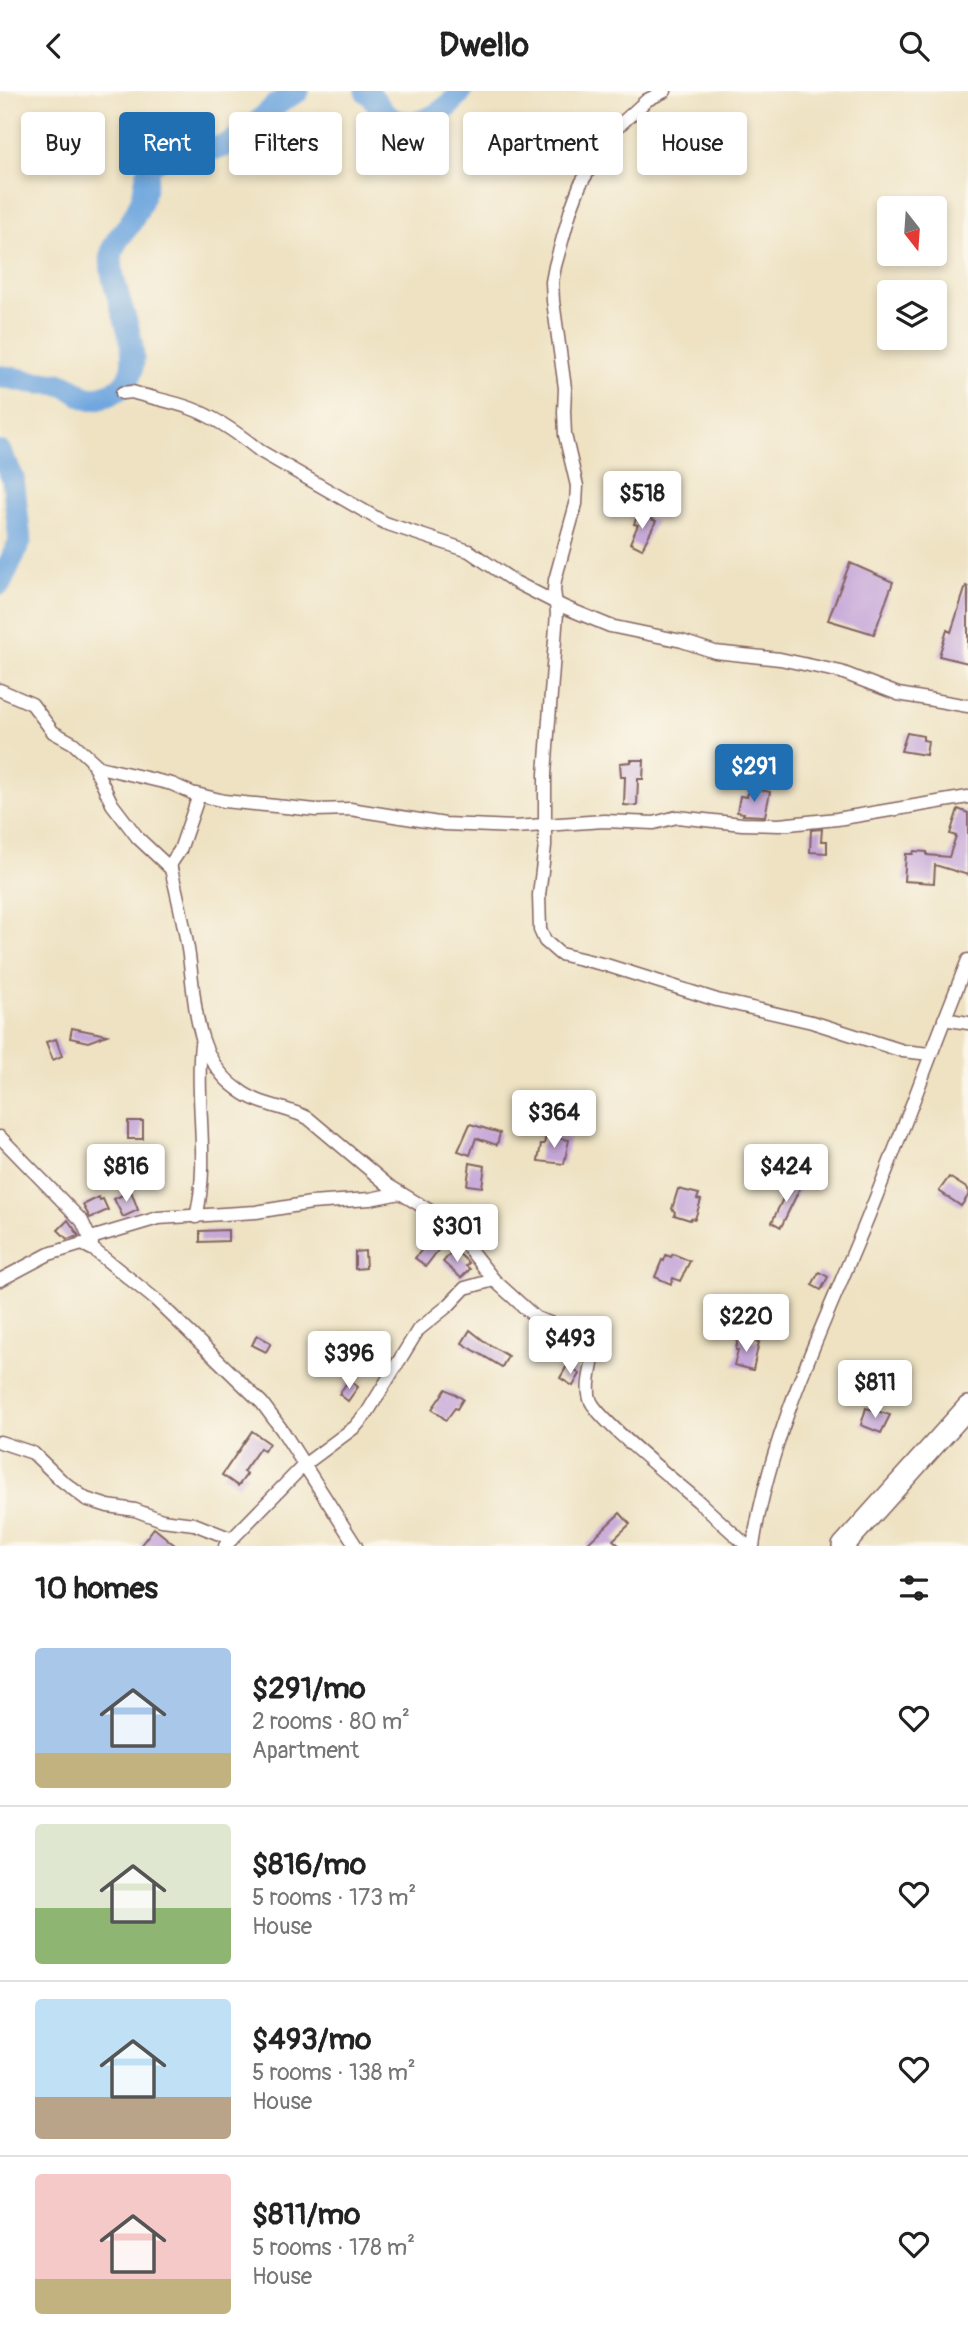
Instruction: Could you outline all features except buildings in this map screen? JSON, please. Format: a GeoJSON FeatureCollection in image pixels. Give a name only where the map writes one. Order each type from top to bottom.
{"type":"FeatureCollection","features":[{"type":"Feature","properties":{"kind":"highway"},"geometry":{"type":"LineString","coordinates":[[843,1546],[968,1407]]}},
{"type":"Feature","properties":{"kind":"street"},"geometry":{"type":"LineString","coordinates":[[665,91],[647,100],[612,132],[580,185],[552,282],[565,388],[565,435],[577,486],[576,504],[555,580],[556,639],[545,774],[546,824],[539,895],[540,930],[544,941],[560,954],[606,965],[717,1000],[777,1012],[903,1051],[930,1054]]}},
{"type":"Feature","properties":{"kind":"street"},"geometry":{"type":"LineString","coordinates":[[122,393],[132,392],[190,408],[208,416],[243,437],[260,451],[384,523],[469,551],[504,575],[579,614],[610,626],[682,641],[716,652],[780,659],[831,670],[898,694],[968,706]]}},
{"type":"Feature","properties":{"kind":"street"},"geometry":{"type":"LineString","coordinates":[[0,690],[32,704],[53,732],[73,743],[92,762],[112,804],[138,838],[171,869]]}},
{"type":"Feature","properties":{"kind":"street"},"geometry":{"type":"LineString","coordinates":[[92,762],[114,771],[172,783],[200,795],[224,801],[316,810],[358,810],[445,824],[515,827],[604,821],[654,823],[677,817],[779,825],[837,819],[968,797]]}},
{"type":"Feature","properties":{"kind":"street"},"geometry":{"type":"LineString","coordinates":[[200,795],[180,850],[170,865],[184,926],[199,1032],[218,1071],[241,1092],[308,1118],[400,1193],[435,1214],[456,1232],[494,1280],[536,1318],[590,1340],[593,1353],[589,1387],[590,1399],[595,1407],[747,1546]]}},
{"type":"Feature","properties":{"kind":"street"},"geometry":{"type":"LineString","coordinates":[[753,1546],[766,1475],[788,1412],[888,1168],[968,960]]}},
{"type":"Feature","properties":{"kind":"street"},"geometry":{"type":"LineString","coordinates":[[944,1019],[968,1023]]}},
{"type":"Feature","properties":{"kind":"street"},"geometry":{"type":"LineString","coordinates":[[196,1217],[202,1191],[199,1078],[202,1040]]}},
{"type":"Feature","properties":{"kind":"street"},"geometry":{"type":"LineString","coordinates":[[0,1137],[82,1221],[93,1244],[156,1300],[261,1403],[356,1546]]}},
{"type":"Feature","properties":{"kind":"street"},"geometry":{"type":"LineString","coordinates":[[0,1280],[49,1254],[82,1244],[93,1244],[148,1219],[256,1212],[400,1193]]}},
{"type":"Feature","properties":{"kind":"street"},"geometry":{"type":"LineString","coordinates":[[0,1442],[33,1453],[86,1499],[135,1510],[162,1520],[194,1524],[228,1543],[304,1465],[335,1444],[363,1419],[418,1330],[465,1288],[494,1280]]}},
{"type":"Feature","properties":{"kind":"waterway"},"geometry":{"type":"LineString","coordinates":[[0,377],[60,384],[92,398],[119,389],[130,374],[133,356],[112,270],[112,252],[140,203],[150,165],[180,151],[216,148],[228,144],[298,91]]}},
{"type":"Feature","properties":{"kind":"waterway"},"geometry":{"type":"LineString","coordinates":[[366,91],[388,116],[408,123],[429,119],[461,91]]}},
{"type":"Feature","properties":{"kind":"waterway"},"geometry":{"type":"LineString","coordinates":[[0,452],[13,478],[20,541],[0,584]]}}]}
